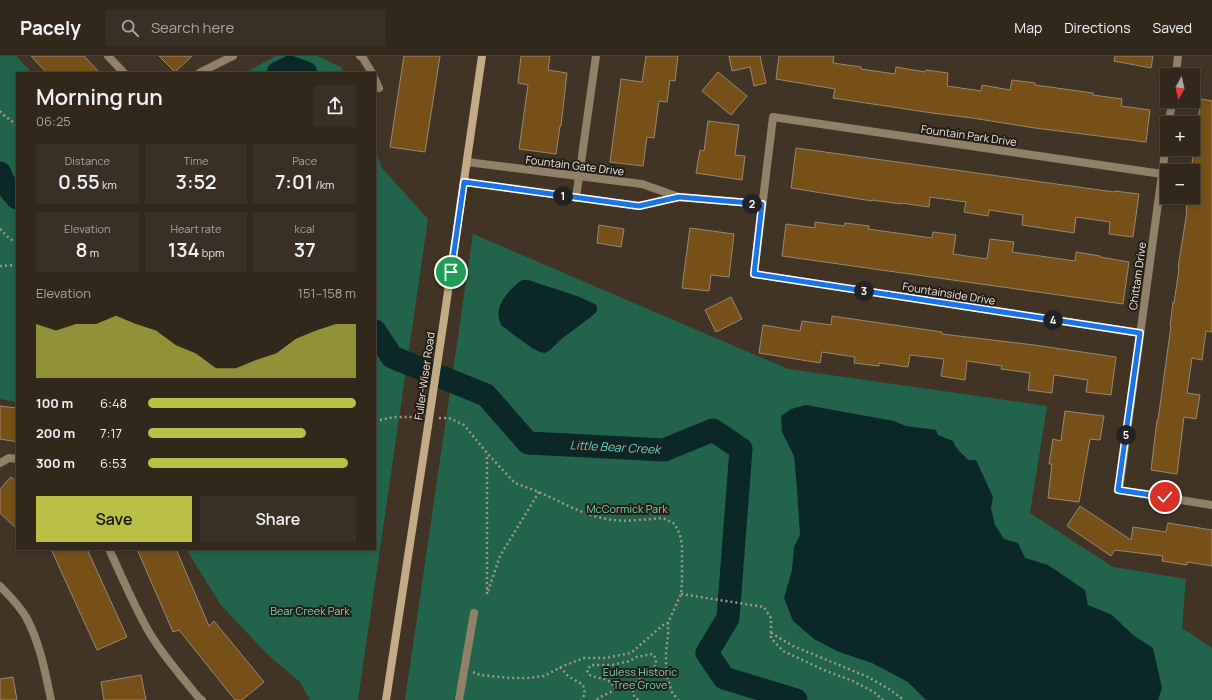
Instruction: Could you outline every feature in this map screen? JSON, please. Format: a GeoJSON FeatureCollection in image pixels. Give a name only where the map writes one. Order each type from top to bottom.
{"type":"FeatureCollection","features":[{"type":"Feature","properties":{"kind":"street"},"geometry":{"type":"LineString","coordinates":[[108,56],[123,72]]}},
{"type":"Feature","properties":{"kind":"street"},"geometry":{"type":"LineString","coordinates":[[201,72],[233,56]]}},
{"type":"Feature","properties":{"kind":"street"},"geometry":{"type":"LineString","coordinates":[[360,56],[363,58],[371,72]]}},
{"type":"Feature","properties":{"kind":"street","name":"Fuller-Wiser Road"},"geometry":{"type":"LineString","coordinates":[[386,700],[482,56]]}},
{"type":"Feature","properties":{"kind":"street"},"geometry":{"type":"LineString","coordinates":[[576,198],[596,56]]}},
{"type":"Feature","properties":{"kind":"street"},"geometry":{"type":"LineString","coordinates":[[1177,68],[1178,56]]}},
{"type":"Feature","properties":{"kind":"street"},"geometry":{"type":"LineString","coordinates":[[376,81],[379,88]]}},
{"type":"Feature","properties":{"kind":"street","name":"Fountain Park Drive"},"geometry":{"type":"LineString","coordinates":[[762,204],[772,117],[1160,174]]}},
{"type":"Feature","properties":{"kind":"street","name":"Fountain Gate Drive"},"geometry":{"type":"LineString","coordinates":[[467,162],[642,184],[679,197],[762,204]]}},
{"type":"Feature","properties":{"kind":"street","name":"Fountain Gate Drive"},"geometry":{"type":"LineString","coordinates":[[464,182],[639,206],[679,197]]}},
{"type":"Feature","properties":{"kind":"street","name":"Chittam Drive"},"geometry":{"type":"LineString","coordinates":[[1160,188],[1118,490],[1212,505]]}},
{"type":"Feature","properties":{"kind":"street","name":"Fountainside Drive"},"geometry":{"type":"LineString","coordinates":[[762,204],[754,274],[1140,333]]}},
{"type":"Feature","properties":{"kind":"street"},"geometry":{"type":"LineString","coordinates":[[0,463],[9,458],[16,459]]}},
{"type":"Feature","properties":{"kind":"street"},"geometry":{"type":"LineString","coordinates":[[110,550],[134,602],[150,632],[165,656],[202,700]]}},
{"type":"Feature","properties":{"kind":"street"},"geometry":{"type":"LineString","coordinates":[[0,586],[15,602],[25,616],[38,642],[51,700]]}},
{"type":"Feature","properties":{"kind":"street"},"geometry":{"type":"LineString","coordinates":[[459,700],[474,613]]}},
{"type":"Feature","properties":{"kind":"path"},"geometry":{"type":"LineString","coordinates":[[0,110],[3,115],[16,124]]}},
{"type":"Feature","properties":{"kind":"path"},"geometry":{"type":"LineString","coordinates":[[0,229],[10,239],[16,242]]}},
{"type":"Feature","properties":{"kind":"path"},"geometry":{"type":"LineString","coordinates":[[0,266],[16,265]]}},
{"type":"Feature","properties":{"kind":"path"},"geometry":{"type":"LineString","coordinates":[[376,421],[394,417],[427,421]]}},
{"type":"Feature","properties":{"kind":"path"},"geometry":{"type":"LineString","coordinates":[[433,418],[448,418],[464,425],[515,483],[593,516],[611,520],[626,521],[663,518],[675,524],[680,535],[682,545],[682,583],[681,594],[668,623],[666,674],[672,692],[678,700]]}},
{"type":"Feature","properties":{"kind":"path"},"geometry":{"type":"LineString","coordinates":[[488,453],[487,594],[500,556],[539,492]]}},
{"type":"Feature","properties":{"kind":"path"},"geometry":{"type":"LineString","coordinates":[[681,594],[764,607],[771,618],[771,638],[783,651],[824,670],[853,681],[874,692],[883,700]]}},
{"type":"Feature","properties":{"kind":"path"},"geometry":{"type":"LineString","coordinates":[[464,670],[480,675],[510,678],[544,676],[560,667],[584,658],[605,658],[631,653],[663,625],[668,623]]}},
{"type":"Feature","properties":{"kind":"path"},"geometry":{"type":"LineString","coordinates":[[771,633],[793,646],[868,677],[904,700]]}},
{"type":"Feature","properties":{"kind":"path"},"geometry":{"type":"LineString","coordinates":[[597,700],[599,697],[612,692],[615,688],[612,683],[606,679],[593,677],[588,674],[587,670],[591,665],[612,665],[630,661],[636,657],[653,654],[656,659],[656,665],[652,670],[636,682],[632,688],[633,693],[639,700]]}},
{"type":"Feature","properties":{"kind":"path"},"geometry":{"type":"LineString","coordinates":[[560,667],[568,676],[583,685],[584,692],[582,700]]}},
{"type":"Feature","properties":{"kind":"green space"},"geometry":{"type":"Polygon","coordinates":[[[0,56],[16,56],[31,72],[16,72],[16,402],[0,399],[0,56]]]}},
{"type":"Feature","properties":{"kind":"green space"},"geometry":{"type":"Polygon","coordinates":[[[276,56],[317,56],[341,67],[344,72],[246,72],[276,56]]]}},
{"type":"Feature","properties":{"kind":"green space","name":"Bear Creek Park"},"geometry":{"type":"Polygon","coordinates":[[[376,153],[382,168],[428,219],[358,700],[310,700],[300,682],[268,655],[221,605],[187,550],[376,550],[376,153]]]}},
{"type":"Feature","properties":{"kind":"green space","name":"McCormick Park"},"geometry":{"type":"Polygon","coordinates":[[[473,234],[788,369],[1047,406],[1030,513],[1113,567],[1186,579],[1182,628],[1212,648],[1212,700],[405,700],[473,234]]]}},
{"type":"Feature","properties":{"kind":"water"},"geometry":{"type":"Polygon","coordinates":[[[522,280],[528,280],[577,296],[595,304],[597,311],[560,340],[550,350],[545,353],[540,352],[532,348],[502,326],[499,320],[500,307],[503,300],[511,289],[522,280]]]}},
{"type":"Feature","properties":{"kind":"water"},"geometry":{"type":"Polygon","coordinates":[[[806,405],[894,421],[906,426],[936,430],[938,435],[953,441],[968,460],[976,460],[993,497],[991,508],[995,525],[1004,539],[1018,543],[1025,558],[1048,565],[1085,590],[1088,605],[1112,615],[1133,635],[1153,648],[1162,688],[1158,700],[926,700],[908,682],[872,663],[839,652],[814,639],[793,621],[784,598],[792,570],[794,547],[800,535],[794,456],[782,432],[781,416],[791,409],[806,405]]]}},
{"type":"Feature","properties":{"kind":"building"},"geometry":{"type":"Polygon","coordinates":[[[31,56],[84,56],[99,72],[46,72],[31,56]]]}},
{"type":"Feature","properties":{"kind":"building"},"geometry":{"type":"Polygon","coordinates":[[[159,56],[192,56],[175,72],[159,56]]]}},
{"type":"Feature","properties":{"kind":"building"},"geometry":{"type":"Polygon","coordinates":[[[404,56],[440,56],[425,152],[390,147],[404,56]]]}},
{"type":"Feature","properties":{"kind":"building"},"geometry":{"type":"Polygon","coordinates":[[[521,56],[550,56],[548,70],[567,73],[556,154],[519,149],[528,85],[518,83],[521,56]]]}},
{"type":"Feature","properties":{"kind":"building"},"geometry":{"type":"Polygon","coordinates":[[[646,56],[678,56],[675,81],[670,80],[667,102],[659,101],[654,138],[647,137],[643,166],[610,162],[621,79],[642,82],[646,56]]]}},
{"type":"Feature","properties":{"kind":"building"},"geometry":{"type":"Polygon","coordinates":[[[729,56],[760,56],[766,83],[754,86],[750,67],[732,71],[729,56]]]}},
{"type":"Feature","properties":{"kind":"building"},"geometry":{"type":"Polygon","coordinates":[[[779,56],[834,56],[833,63],[895,74],[896,67],[925,72],[926,70],[948,73],[947,86],[981,91],[982,85],[1010,90],[1012,80],[1122,99],[1121,106],[1150,110],[1146,142],[1035,128],[833,98],[835,89],[776,79],[779,56]]]}},
{"type":"Feature","properties":{"kind":"building"},"geometry":{"type":"Polygon","coordinates":[[[1115,56],[1153,56],[1151,68],[1114,61],[1115,56]]]}},
{"type":"Feature","properties":{"kind":"building"},"geometry":{"type":"Polygon","coordinates":[[[718,72],[747,96],[731,115],[702,91],[718,72]]]}},
{"type":"Feature","properties":{"kind":"building"},"geometry":{"type":"Polygon","coordinates":[[[1201,99],[1212,101],[1212,332],[1206,331],[1202,360],[1192,358],[1187,393],[1200,395],[1196,419],[1184,417],[1177,474],[1151,470],[1187,204],[1200,204],[1200,164],[1192,164],[1193,156],[1200,156],[1200,116],[1199,116],[1201,99]]]}},
{"type":"Feature","properties":{"kind":"building"},"geometry":{"type":"Polygon","coordinates":[[[708,121],[739,125],[735,155],[745,156],[742,180],[696,173],[700,150],[704,151],[708,121]]]}},
{"type":"Feature","properties":{"kind":"building"},"geometry":{"type":"Polygon","coordinates":[[[796,148],[1114,192],[1139,194],[1133,237],[1109,234],[1110,222],[1076,217],[1074,233],[1022,225],[1023,215],[989,210],[988,216],[964,212],[966,202],[930,197],[929,207],[872,201],[791,188],[796,148]]]}},
{"type":"Feature","properties":{"kind":"building"},"geometry":{"type":"Polygon","coordinates":[[[815,222],[844,226],[845,223],[869,226],[868,229],[932,238],[933,232],[956,235],[953,254],[987,259],[990,239],[1014,242],[1012,252],[1075,261],[1076,252],[1129,262],[1123,304],[782,256],[786,224],[815,228],[815,222]]]}},
{"type":"Feature","properties":{"kind":"building"},"geometry":{"type":"Polygon","coordinates":[[[599,225],[624,229],[621,247],[597,243],[599,225]]]}},
{"type":"Feature","properties":{"kind":"building"},"geometry":{"type":"Polygon","coordinates":[[[690,228],[734,234],[729,277],[711,275],[709,291],[682,288],[690,228]]]}},
{"type":"Feature","properties":{"kind":"building"},"geometry":{"type":"Polygon","coordinates":[[[731,297],[742,319],[716,332],[705,310],[731,297]]]}},
{"type":"Feature","properties":{"kind":"building"},"geometry":{"type":"Polygon","coordinates":[[[832,316],[942,332],[942,334],[1116,357],[1111,395],[1086,392],[1088,380],[1054,375],[1052,393],[1028,390],[1030,373],[1001,369],[1002,366],[967,361],[965,380],[941,376],[944,359],[910,355],[908,367],[879,363],[879,366],[854,363],[855,357],[822,352],[820,363],[759,353],[763,325],[800,331],[802,321],[831,325],[832,316]]]}},
{"type":"Feature","properties":{"kind":"building"},"geometry":{"type":"Polygon","coordinates":[[[0,406],[16,408],[16,442],[0,439],[0,406]]]}},
{"type":"Feature","properties":{"kind":"building"},"geometry":{"type":"Polygon","coordinates":[[[1065,411],[1104,416],[1100,440],[1090,439],[1079,502],[1048,498],[1052,464],[1049,464],[1053,439],[1061,441],[1065,411]]]}},
{"type":"Feature","properties":{"kind":"building"},"geometry":{"type":"Polygon","coordinates":[[[11,477],[16,481],[16,528],[0,513],[0,489],[11,477]]]}},
{"type":"Feature","properties":{"kind":"building"},"geometry":{"type":"Polygon","coordinates":[[[1080,506],[1131,540],[1133,527],[1166,532],[1168,523],[1212,530],[1212,566],[1187,562],[1187,565],[1162,561],[1163,556],[1115,550],[1111,556],[1067,526],[1080,506]]]}},
{"type":"Feature","properties":{"kind":"building"},"geometry":{"type":"Polygon","coordinates":[[[51,550],[87,550],[127,637],[97,650],[51,550]]]}},
{"type":"Feature","properties":{"kind":"building"},"geometry":{"type":"Polygon","coordinates":[[[137,550],[176,550],[209,626],[214,621],[264,682],[242,700],[235,700],[179,630],[173,632],[137,550]]]}},
{"type":"Feature","properties":{"kind":"building"},"geometry":{"type":"Polygon","coordinates":[[[141,675],[146,700],[104,700],[101,682],[141,675]]]}},
{"type":"Feature","properties":{"kind":"building"},"geometry":{"type":"Polygon","coordinates":[[[13,677],[17,700],[0,700],[0,679],[13,677]]]}},
{"type":"Feature","properties":{"kind":"waterway","name":"Little Bear Creek"},"geometry":{"type":"LineString","coordinates":[[280,72],[290,67],[303,72]]}},
{"type":"Feature","properties":{"kind":"waterway","name":"Little Bear Creek"},"geometry":{"type":"LineString","coordinates":[[0,173],[3,181],[16,197]]}},
{"type":"Feature","properties":{"kind":"waterway","name":"Little Bear Creek"},"geometry":{"type":"LineString","coordinates":[[376,333],[392,357],[486,395],[528,443],[664,450],[713,430],[741,449],[728,618],[707,653],[724,678],[796,700]]}},
{"type":"Feature","properties":{"kind":"route"},"geometry":{"type":"LineString","coordinates":[[451,272],[464,182],[639,206],[679,197],[762,204],[754,274],[1140,333],[1118,490],[1165,497]]}},
{"type":"Feature","properties":{"kind":"park label","name":"Euless Historic Tree Grove"},"geometry":{"type":"Point","coordinates":[640,677]}}]}
